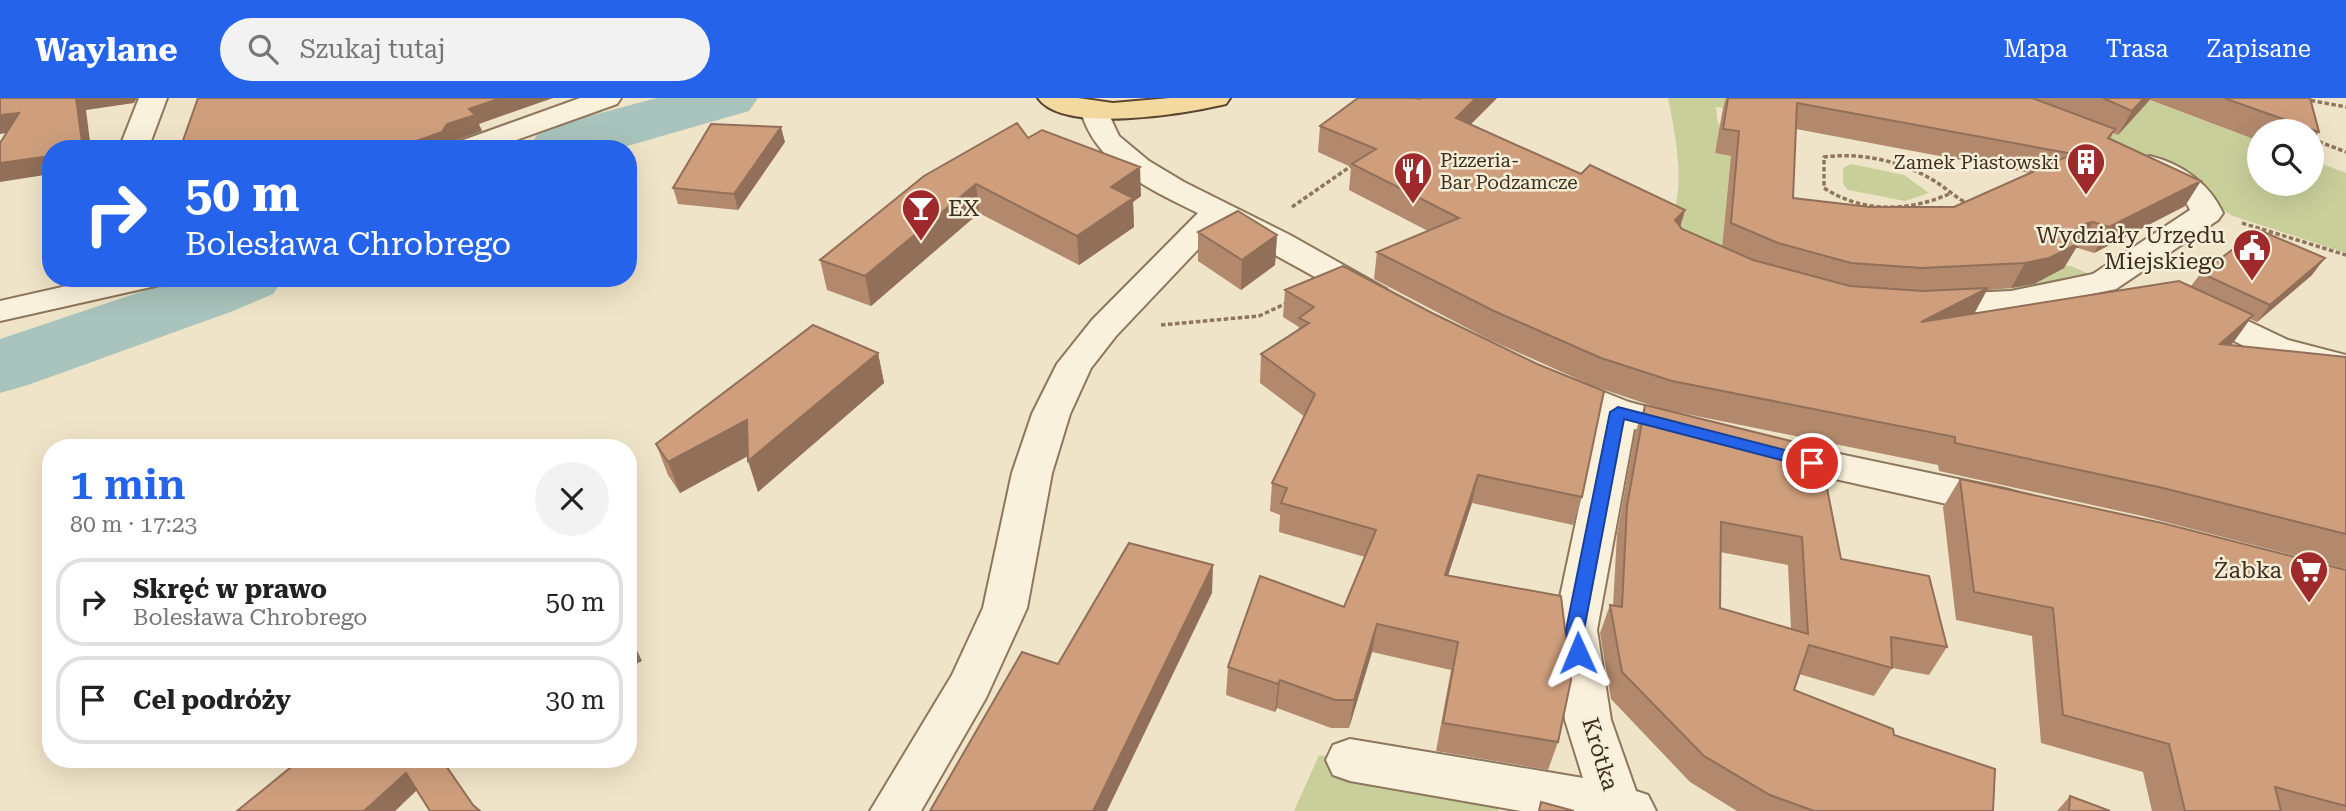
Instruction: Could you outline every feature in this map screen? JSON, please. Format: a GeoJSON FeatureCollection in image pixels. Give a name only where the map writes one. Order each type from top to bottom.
{"type":"FeatureCollection","features":[{"type":"Feature","properties":{"kind":"main road"},"geometry":{"type":"LineString","coordinates":[[1052,98],[1072,107],[1095,112],[1138,111],[1216,98]]}},
{"type":"Feature","properties":{"kind":"street"},"geometry":{"type":"LineString","coordinates":[[137,140],[153,98]]}},
{"type":"Feature","properties":{"kind":"street"},"geometry":{"type":"LineString","coordinates":[[487,140],[607,98]]}},
{"type":"Feature","properties":{"kind":"street"},"geometry":{"type":"LineString","coordinates":[[1095,112],[1099,127],[1108,142],[1147,173],[1269,236],[1335,276],[1407,313]]}},
{"type":"Feature","properties":{"kind":"street"},"geometry":{"type":"LineString","coordinates":[[1897,305],[2011,301],[2104,282],[2207,213],[2203,201],[2185,183],[2130,155]]}},
{"type":"Feature","properties":{"kind":"street"},"geometry":{"type":"LineString","coordinates":[[895,811],[970,685],[1005,608],[1032,473],[1051,414],[1075,364],[1104,328],[1218,210]]}},
{"type":"Feature","properties":{"kind":"street"},"geometry":{"type":"LineString","coordinates":[[2077,260],[2160,293],[2276,348],[2346,367]]}},
{"type":"Feature","properties":{"kind":"street"},"geometry":{"type":"LineString","coordinates":[[0,311],[108,287]]}},
{"type":"Feature","properties":{"kind":"street"},"geometry":{"type":"LineString","coordinates":[[1524,371],[1618,412],[1812,463],[2041,510]]}},
{"type":"Feature","properties":{"kind":"street","name":"Krótka"},"geometry":{"type":"LineString","coordinates":[[1618,412],[1575,630],[1588,720],[1624,808]]}},
{"type":"Feature","properties":{"kind":"street"},"geometry":{"type":"LineString","coordinates":[[1350,760],[1624,808]]}},
{"type":"Feature","properties":{"kind":"path"},"geometry":{"type":"LineString","coordinates":[[2297,98],[2346,107]]}},
{"type":"Feature","properties":{"kind":"path"},"geometry":{"type":"LineString","coordinates":[[2324,144],[2346,152]]}},
{"type":"Feature","properties":{"kind":"path"},"geometry":{"type":"LineString","coordinates":[[1949,194],[1931,204],[1908,208],[1852,204],[1835,198],[1824,188],[1824,157],[1835,154],[1855,156],[1913,169],[1934,180],[1949,194],[1973,206]]}},
{"type":"Feature","properties":{"kind":"path"},"geometry":{"type":"LineString","coordinates":[[1286,212],[1364,157]]}},
{"type":"Feature","properties":{"kind":"path"},"geometry":{"type":"LineString","coordinates":[[2207,213],[2346,255]]}},
{"type":"Feature","properties":{"kind":"path"},"geometry":{"type":"LineString","coordinates":[[1104,328],[1259,316],[1308,293],[1335,276]]}},
{"type":"Feature","properties":{"kind":"green space"},"geometry":{"type":"Polygon","coordinates":[[[1668,98],[1726,98],[1727,108],[1716,107],[1718,124],[1729,125],[1717,144],[1715,153],[1731,156],[1722,245],[2071,266],[2093,276],[2094,282],[1915,302],[1957,328],[1666,231],[1677,200],[1678,183],[1677,148],[1668,98]]]}},
{"type":"Feature","properties":{"kind":"green space"},"geometry":{"type":"Polygon","coordinates":[[[2144,98],[2247,137],[2247,196],[2324,196],[2324,165],[2346,173],[2346,253],[2233,216],[2077,126],[2144,98]]]}},
{"type":"Feature","properties":{"kind":"green space"},"geometry":{"type":"Polygon","coordinates":[[[1851,164],[1904,175],[1929,193],[1905,201],[1848,190],[1843,184],[1843,168],[1851,164]]]}},
{"type":"Feature","properties":{"kind":"green space"},"geometry":{"type":"Polygon","coordinates":[[[1319,755],[1502,786],[1498,811],[1294,811],[1319,755]]]}},
{"type":"Feature","properties":{"kind":"building"},"geometry":{"type":"Polygon","coordinates":[[[0,98],[76,98],[82,140],[42,140],[42,157],[0,163],[0,143],[19,113],[0,115],[0,98]]]}},
{"type":"Feature","properties":{"kind":"building"},"geometry":{"type":"Polygon","coordinates":[[[198,98],[501,98],[469,109],[475,115],[447,124],[442,132],[419,140],[183,140],[198,98]]]}},
{"type":"Feature","properties":{"kind":"building"},"geometry":{"type":"Polygon","coordinates":[[[1358,98],[1476,98],[1456,118],[1581,174],[1590,165],[1685,210],[1675,220],[1682,229],[1753,260],[1850,286],[1923,291],[1988,288],[1921,322],[2179,281],[2253,315],[2220,344],[2346,357],[2346,534],[2163,488],[1955,443],[1955,437],[1672,381],[1601,358],[1494,311],[1377,252],[1459,218],[1352,164],[1376,149],[1320,126],[1358,98]]]}},
{"type":"Feature","properties":{"kind":"building","name":"Zamek Piastowski"},"geometry":{"type":"Polygon","coordinates":[[[1728,98],[2032,98],[2115,129],[2108,138],[2201,181],[2109,227],[2093,222],[2080,225],[2073,234],[2079,243],[2049,258],[2025,263],[1922,268],[1851,263],[1778,243],[1731,223],[1739,131],[1723,129],[1728,98]],[[1797,103],[1793,198],[1870,207],[1954,207],[2073,154],[1797,103]]]}},
{"type":"Feature","properties":{"kind":"building"},"geometry":{"type":"Polygon","coordinates":[[[2103,98],[2144,98],[2132,111],[2103,98]]]}},
{"type":"Feature","properties":{"kind":"building"},"geometry":{"type":"Polygon","coordinates":[[[2224,98],[2310,98],[2316,119],[2283,119],[2224,98]]]}},
{"type":"Feature","properties":{"kind":"building"},"geometry":{"type":"Polygon","coordinates":[[[1017,123],[1028,138],[1042,130],[1140,167],[1111,187],[1133,198],[1077,236],[976,184],[865,276],[820,260],[924,176],[1017,123]]]}},
{"type":"Feature","properties":{"kind":"building"},"geometry":{"type":"Polygon","coordinates":[[[711,124],[781,127],[734,194],[673,188],[711,124]]]}},
{"type":"Feature","properties":{"kind":"building"},"geometry":{"type":"Polygon","coordinates":[[[1238,211],[1277,235],[1242,260],[1198,232],[1238,211]]]}},
{"type":"Feature","properties":{"kind":"building","name":"Wydziały Urzędu Miejskiego"},"geometry":{"type":"Polygon","coordinates":[[[2259,230],[2325,258],[2270,305],[2201,273],[2259,230]]]}},
{"type":"Feature","properties":{"kind":"building"},"geometry":{"type":"Polygon","coordinates":[[[1343,266],[1537,364],[1604,391],[1582,497],[1478,475],[1445,575],[1561,596],[1571,680],[1558,742],[1443,723],[1458,642],[1377,624],[1354,700],[1335,700],[1280,680],[1278,684],[1228,667],[1260,576],[1344,607],[1376,530],[1281,503],[1287,488],[1272,483],[1315,394],[1261,354],[1309,323],[1299,318],[1314,307],[1285,290],[1343,266]]]}},
{"type":"Feature","properties":{"kind":"building"},"geometry":{"type":"Polygon","coordinates":[[[813,325],[878,353],[748,461],[747,420],[668,462],[656,444],[813,325]]]}},
{"type":"Feature","properties":{"kind":"building"},"geometry":{"type":"Polygon","coordinates":[[[1645,405],[1819,448],[1841,559],[1929,576],[1947,647],[1891,637],[1892,668],[1809,645],[1794,690],[1893,729],[1894,735],[1995,769],[1993,811],[1814,811],[1770,795],[1704,756],[1622,672],[1610,605],[1622,607],[1627,506],[1645,405]],[[1721,522],[1720,608],[1808,634],[1802,537],[1721,522]]]}},
{"type":"Feature","properties":{"kind":"building"},"geometry":{"type":"Polygon","coordinates":[[[1960,479],[2162,523],[2346,570],[2346,806],[2275,787],[2281,811],[2185,811],[2169,744],[2063,715],[2053,608],[1974,592],[1960,479]]]}},
{"type":"Feature","properties":{"kind":"building"},"geometry":{"type":"Polygon","coordinates":[[[1129,543],[1213,565],[1093,811],[930,811],[1022,652],[1058,664],[1129,543]]]}},
{"type":"Feature","properties":{"kind":"building"},"geometry":{"type":"Polygon","coordinates":[[[290,768],[448,768],[480,811],[430,811],[406,773],[364,811],[237,811],[290,768]]]}},
{"type":"Feature","properties":{"kind":"building"},"geometry":{"type":"Polygon","coordinates":[[[2070,796],[2110,811],[2069,811],[2070,796]]]}},
{"type":"Feature","properties":{"kind":"building"},"geometry":{"type":"Polygon","coordinates":[[[1541,802],[1574,811],[1539,811],[1541,802]]]}},
{"type":"Feature","properties":{"kind":"waterway"},"geometry":{"type":"LineString","coordinates":[[582,140],[727,98]]}},
{"type":"Feature","properties":{"kind":"waterway"},"geometry":{"type":"LineString","coordinates":[[0,367],[226,287]]}},
{"type":"Feature","properties":{"kind":"place","name":"Zamek Piastowski"},"geometry":{"type":"Point","coordinates":[2086,196]}},
{"type":"Feature","properties":{"kind":"place","name":"Pizzeria- Bar Podzamcze"},"geometry":{"type":"Point","coordinates":[1413,205]}},
{"type":"Feature","properties":{"kind":"place","name":"EX"},"geometry":{"type":"Point","coordinates":[921,242]}},
{"type":"Feature","properties":{"kind":"place","name":"Wydziały Urzędu Miejskiego"},"geometry":{"type":"Point","coordinates":[2252,282]}},
{"type":"Feature","properties":{"kind":"place","name":"Żabka"},"geometry":{"type":"Point","coordinates":[2309,604]}},
{"type":"Feature","properties":{"kind":"route"},"geometry":{"type":"LineString","coordinates":[[1578,653],[1575,630],[1618,412],[1812,463]]}}]}
